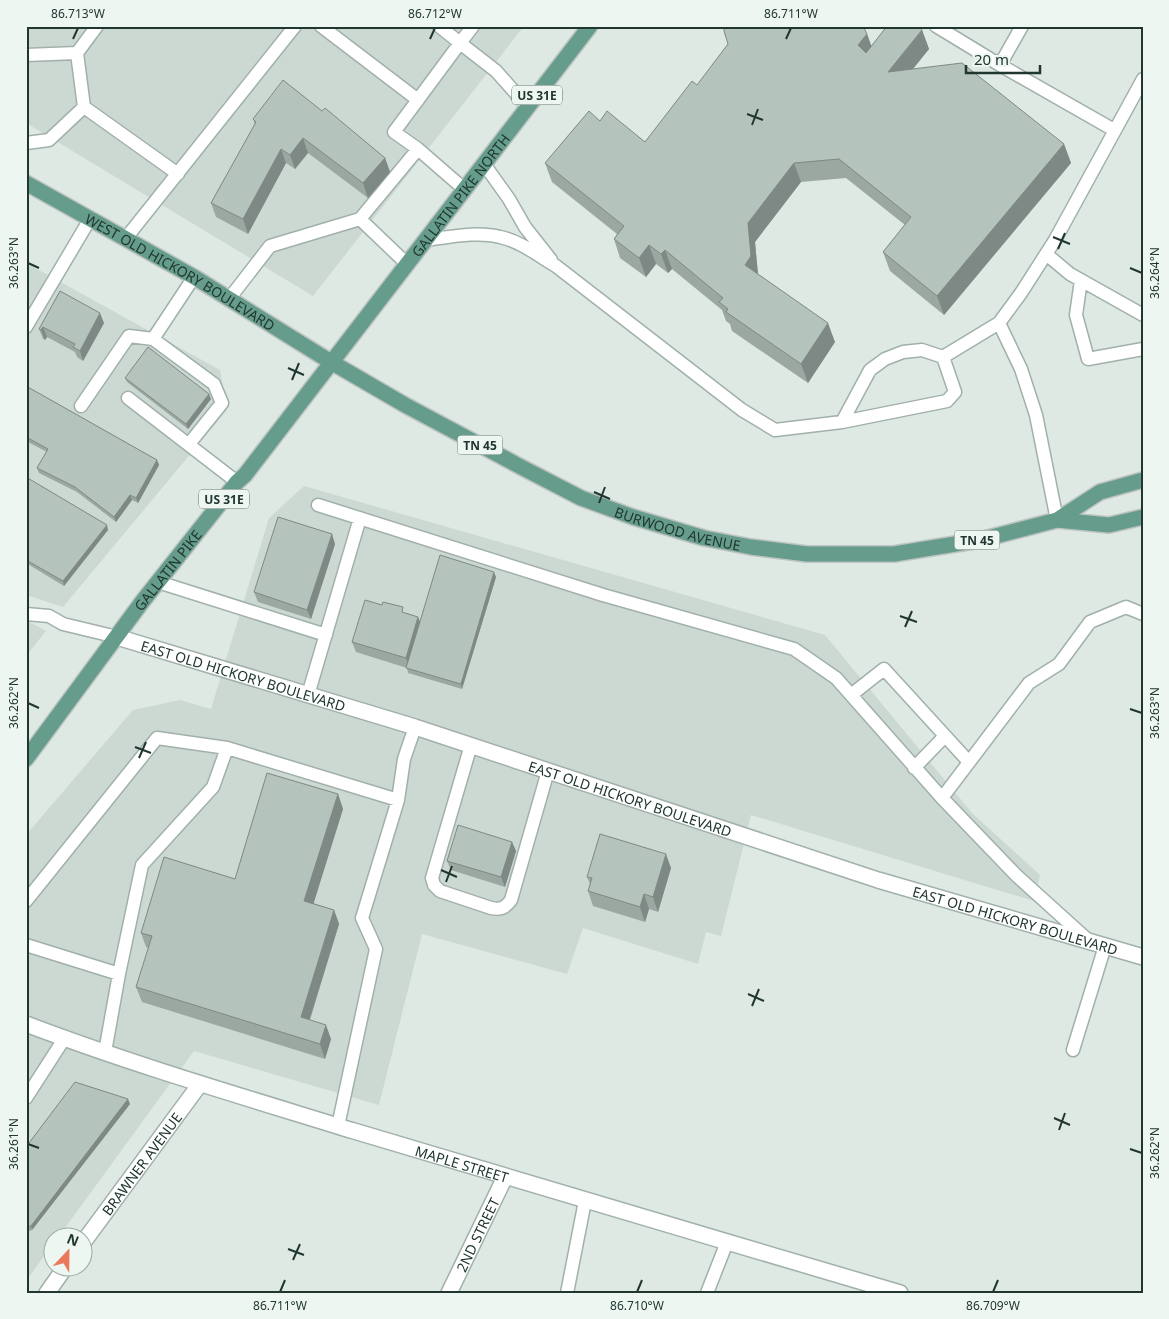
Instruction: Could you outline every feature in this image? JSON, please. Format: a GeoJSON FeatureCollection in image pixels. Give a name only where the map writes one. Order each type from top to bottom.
{"type":"FeatureCollection","features":[{"type":"Feature","properties":{"kind":"main road","name":"GALLATIN PIKE NORTH"},"geometry":{"type":"LineString","coordinates":[[332,362],[590,26]]}},
{"type":"Feature","properties":{"kind":"main road","name":"WEST OLD HICKORY BOULEVARD"},"geometry":{"type":"LineString","coordinates":[[26,183],[229,298],[332,362]]}},
{"type":"Feature","properties":{"kind":"main road","name":"GALLATIN PIKE"},"geometry":{"type":"LineString","coordinates":[[26,758],[158,582],[237,482],[245,475],[332,362]]}},
{"type":"Feature","properties":{"kind":"main road","name":"BURWOOD AVENUE"},"geometry":{"type":"LineString","coordinates":[[332,362],[414,409],[581,498],[633,517],[704,538],[751,547],[807,554],[894,554],[980,540],[1058,520],[1100,492],[1143,480]]}},
{"type":"Feature","properties":{"kind":"main road","name":"BURWOOD AVENUE"},"geometry":{"type":"LineString","coordinates":[[1058,520],[1109,525],[1143,517]]}},
{"type":"Feature","properties":{"kind":"street","name":"EAST OLD HICKORY BOULEVARD"},"geometry":{"type":"LineString","coordinates":[[117,637],[415,726],[878,880],[1143,957]]}},
{"type":"Feature","properties":{"kind":"street","name":"MAPLE STREET"},"geometry":{"type":"LineString","coordinates":[[26,1024],[64,1039],[200,1084],[505,1177],[900,1293]]}},
{"type":"Feature","properties":{"kind":"street","name":"BRAWNER AVENUE"},"geometry":{"type":"LineString","coordinates":[[92,1230],[200,1084]]}},
{"type":"Feature","properties":{"kind":"street","name":"2ND STREET"},"geometry":{"type":"LineString","coordinates":[[450,1293],[505,1177]]}},
{"type":"Feature","properties":{"kind":"street"},"geometry":{"type":"LineString","coordinates":[[47,1293],[59,1276]]}},
{"type":"Feature","properties":{"kind":"lane"},"geometry":{"type":"LineString","coordinates":[[96,26],[77,53],[84,107],[178,174]]}},
{"type":"Feature","properties":{"kind":"lane"},"geometry":{"type":"LineString","coordinates":[[126,238],[294,26]]}},
{"type":"Feature","properties":{"kind":"lane"},"geometry":{"type":"LineString","coordinates":[[321,26],[418,100]]}},
{"type":"Feature","properties":{"kind":"lane"},"geometry":{"type":"LineString","coordinates":[[439,26],[496,71],[528,107]]}},
{"type":"Feature","properties":{"kind":"lane"},"geometry":{"type":"LineString","coordinates":[[464,189],[418,149],[394,132],[473,26]]}},
{"type":"Feature","properties":{"kind":"lane"},"geometry":{"type":"LineString","coordinates":[[936,26],[1114,130]]}},
{"type":"Feature","properties":{"kind":"lane"},"geometry":{"type":"LineString","coordinates":[[1000,64],[1022,26]]}},
{"type":"Feature","properties":{"kind":"lane"},"geometry":{"type":"LineString","coordinates":[[26,55],[77,53]]}},
{"type":"Feature","properties":{"kind":"lane"},"geometry":{"type":"LineString","coordinates":[[842,422],[870,370],[885,359],[903,352],[922,350],[943,357],[999,323],[1022,293],[1063,226],[1143,79]]}},
{"type":"Feature","properties":{"kind":"lane"},"geometry":{"type":"LineString","coordinates":[[26,143],[49,140],[84,107]]}},
{"type":"Feature","properties":{"kind":"lane"},"geometry":{"type":"LineString","coordinates":[[229,298],[270,246],[360,219],[418,149]]}},
{"type":"Feature","properties":{"kind":"lane"},"geometry":{"type":"LineString","coordinates":[[484,164],[509,199],[525,227],[556,266]]}},
{"type":"Feature","properties":{"kind":"lane"},"geometry":{"type":"LineString","coordinates":[[26,326],[90,218]]}},
{"type":"Feature","properties":{"kind":"lane"},"geometry":{"type":"LineString","coordinates":[[360,219],[407,264]]}},
{"type":"Feature","properties":{"kind":"lane"},"geometry":{"type":"LineString","coordinates":[[426,240],[481,234],[501,237],[526,248],[556,266],[742,410],[775,430],[842,422],[947,400],[955,392],[943,357]]}},
{"type":"Feature","properties":{"kind":"lane"},"geometry":{"type":"LineString","coordinates":[[1046,254],[1070,274],[1143,315]]}},
{"type":"Feature","properties":{"kind":"lane"},"geometry":{"type":"LineString","coordinates":[[153,339],[194,278]]}},
{"type":"Feature","properties":{"kind":"lane"},"geometry":{"type":"LineString","coordinates":[[1081,280],[1076,315],[1088,359],[1143,349]]}},
{"type":"Feature","properties":{"kind":"lane"},"geometry":{"type":"LineString","coordinates":[[999,323],[1021,369],[1036,415],[1058,520]]}},
{"type":"Feature","properties":{"kind":"lane"},"geometry":{"type":"LineString","coordinates":[[81,406],[129,336],[153,339],[214,384],[222,403],[189,444]]}},
{"type":"Feature","properties":{"kind":"lane"},"geometry":{"type":"LineString","coordinates":[[128,398],[237,482]]}},
{"type":"Feature","properties":{"kind":"lane"},"geometry":{"type":"LineString","coordinates":[[318,505],[603,595],[794,649],[836,678],[942,798],[1018,876],[1089,941]]}},
{"type":"Feature","properties":{"kind":"lane"},"geometry":{"type":"LineString","coordinates":[[308,694],[360,518]]}},
{"type":"Feature","properties":{"kind":"lane"},"geometry":{"type":"LineString","coordinates":[[158,582],[326,635]]}},
{"type":"Feature","properties":{"kind":"lane"},"geometry":{"type":"LineString","coordinates":[[942,798],[1029,683],[1059,664],[1090,622],[1126,608],[1143,614]]}},
{"type":"Feature","properties":{"kind":"lane"},"geometry":{"type":"LineString","coordinates":[[26,614],[49,616],[63,624],[117,637]]}},
{"type":"Feature","properties":{"kind":"lane"},"geometry":{"type":"LineString","coordinates":[[850,695],[884,668],[969,762]]}},
{"type":"Feature","properties":{"kind":"lane"},"geometry":{"type":"LineString","coordinates":[[338,1126],[376,949],[362,918],[398,800],[404,759],[415,726]]}},
{"type":"Feature","properties":{"kind":"lane"},"geometry":{"type":"LineString","coordinates":[[914,768],[945,736]]}},
{"type":"Feature","properties":{"kind":"lane"},"geometry":{"type":"LineString","coordinates":[[26,901],[157,738],[227,748],[398,800]]}},
{"type":"Feature","properties":{"kind":"lane"},"geometry":{"type":"LineString","coordinates":[[470,745],[433,871],[434,885],[440,891],[500,910],[506,906],[511,900],[548,771]]}},
{"type":"Feature","properties":{"kind":"lane"},"geometry":{"type":"LineString","coordinates":[[105,1052],[142,865],[213,787],[227,748]]}},
{"type":"Feature","properties":{"kind":"lane"},"geometry":{"type":"LineString","coordinates":[[26,945],[119,974]]}},
{"type":"Feature","properties":{"kind":"lane"},"geometry":{"type":"LineString","coordinates":[[1073,1050],[1105,946]]}},
{"type":"Feature","properties":{"kind":"lane"},"geometry":{"type":"LineString","coordinates":[[26,1098],[64,1039]]}},
{"type":"Feature","properties":{"kind":"lane"},"geometry":{"type":"LineString","coordinates":[[567,1293],[586,1201]]}},
{"type":"Feature","properties":{"kind":"lane"},"geometry":{"type":"LineString","coordinates":[[707,1293],[727,1242]]}},
{"type":"Feature","properties":{"kind":"shaded area"},"geometry":{"type":"Polygon","coordinates":[[[26,26],[524,26],[313,296],[26,123],[26,26]]]}},
{"type":"Feature","properties":{"kind":"shaded area"},"geometry":{"type":"Polygon","coordinates":[[[26,263],[220,370],[227,410],[63,607],[26,595],[26,263]]]}},
{"type":"Feature","properties":{"kind":"shaded area"},"geometry":{"type":"Polygon","coordinates":[[[304,486],[825,635],[972,813],[1040,875],[1034,901],[751,815],[721,936],[706,932],[698,964],[583,928],[567,974],[422,934],[379,1105],[194,1051],[66,1226],[42,1226],[42,1259],[26,1281],[26,835],[133,710],[180,700],[211,709],[269,518],[304,486]]]}},
{"type":"Feature","properties":{"kind":"shaded area"},"geometry":{"type":"Polygon","coordinates":[[[26,620],[46,631],[26,656],[26,620]]]}},
{"type":"Feature","properties":{"kind":"building"},"geometry":{"type":"Polygon","coordinates":[[[724,26],[863,26],[867,34],[858,45],[866,53],[887,26],[918,26],[922,30],[888,72],[962,63],[1064,144],[937,296],[883,252],[911,217],[839,159],[794,163],[748,223],[751,256],[745,265],[828,323],[801,364],[726,312],[728,309],[719,302],[723,298],[665,250],[661,254],[649,245],[639,258],[614,239],[624,226],[545,163],[589,111],[600,121],[607,111],[645,142],[692,81],[697,85],[728,44],[724,26]]]}},
{"type":"Feature","properties":{"kind":"building"},"geometry":{"type":"Polygon","coordinates":[[[283,80],[322,111],[325,108],[385,158],[363,183],[303,138],[290,155],[281,149],[243,219],[211,203],[256,122],[253,119],[283,80]]]}},
{"type":"Feature","properties":{"kind":"building"},"geometry":{"type":"Polygon","coordinates":[[[60,291],[100,313],[80,351],[73,347],[75,344],[43,327],[41,330],[39,329],[60,291]]]}},
{"type":"Feature","properties":{"kind":"building"},"geometry":{"type":"Polygon","coordinates":[[[148,347],[209,394],[186,424],[125,378],[148,347]]]}},
{"type":"Feature","properties":{"kind":"building"},"geometry":{"type":"Polygon","coordinates":[[[26,386],[157,460],[136,498],[130,495],[114,517],[75,487],[37,468],[48,449],[26,437],[26,386]]]}},
{"type":"Feature","properties":{"kind":"building"},"geometry":{"type":"Polygon","coordinates":[[[26,477],[107,525],[63,581],[26,560],[26,477]]]}},
{"type":"Feature","properties":{"kind":"building"},"geometry":{"type":"Polygon","coordinates":[[[278,517],[332,534],[307,610],[254,592],[278,517]]]}},
{"type":"Feature","properties":{"kind":"building"},"geometry":{"type":"Polygon","coordinates":[[[440,555],[494,572],[461,684],[406,668],[440,555]]]}},
{"type":"Feature","properties":{"kind":"building"},"geometry":{"type":"Polygon","coordinates":[[[365,600],[382,605],[383,602],[403,607],[402,612],[418,617],[406,658],[352,642],[365,600]]]}},
{"type":"Feature","properties":{"kind":"building"},"geometry":{"type":"Polygon","coordinates":[[[267,773],[338,794],[304,901],[334,910],[301,1017],[326,1025],[320,1044],[136,987],[152,936],[141,933],[164,857],[235,879],[267,773]]]}},
{"type":"Feature","properties":{"kind":"building"},"geometry":{"type":"Polygon","coordinates":[[[458,825],[512,842],[501,877],[447,861],[458,825]]]}},
{"type":"Feature","properties":{"kind":"building"},"geometry":{"type":"Polygon","coordinates":[[[600,834],[666,854],[653,897],[644,894],[640,907],[588,891],[592,878],[587,877],[600,834]]]}},
{"type":"Feature","properties":{"kind":"building"},"geometry":{"type":"Polygon","coordinates":[[[75,1082],[128,1099],[31,1226],[26,1227],[26,1147],[75,1082]]]}}]}
